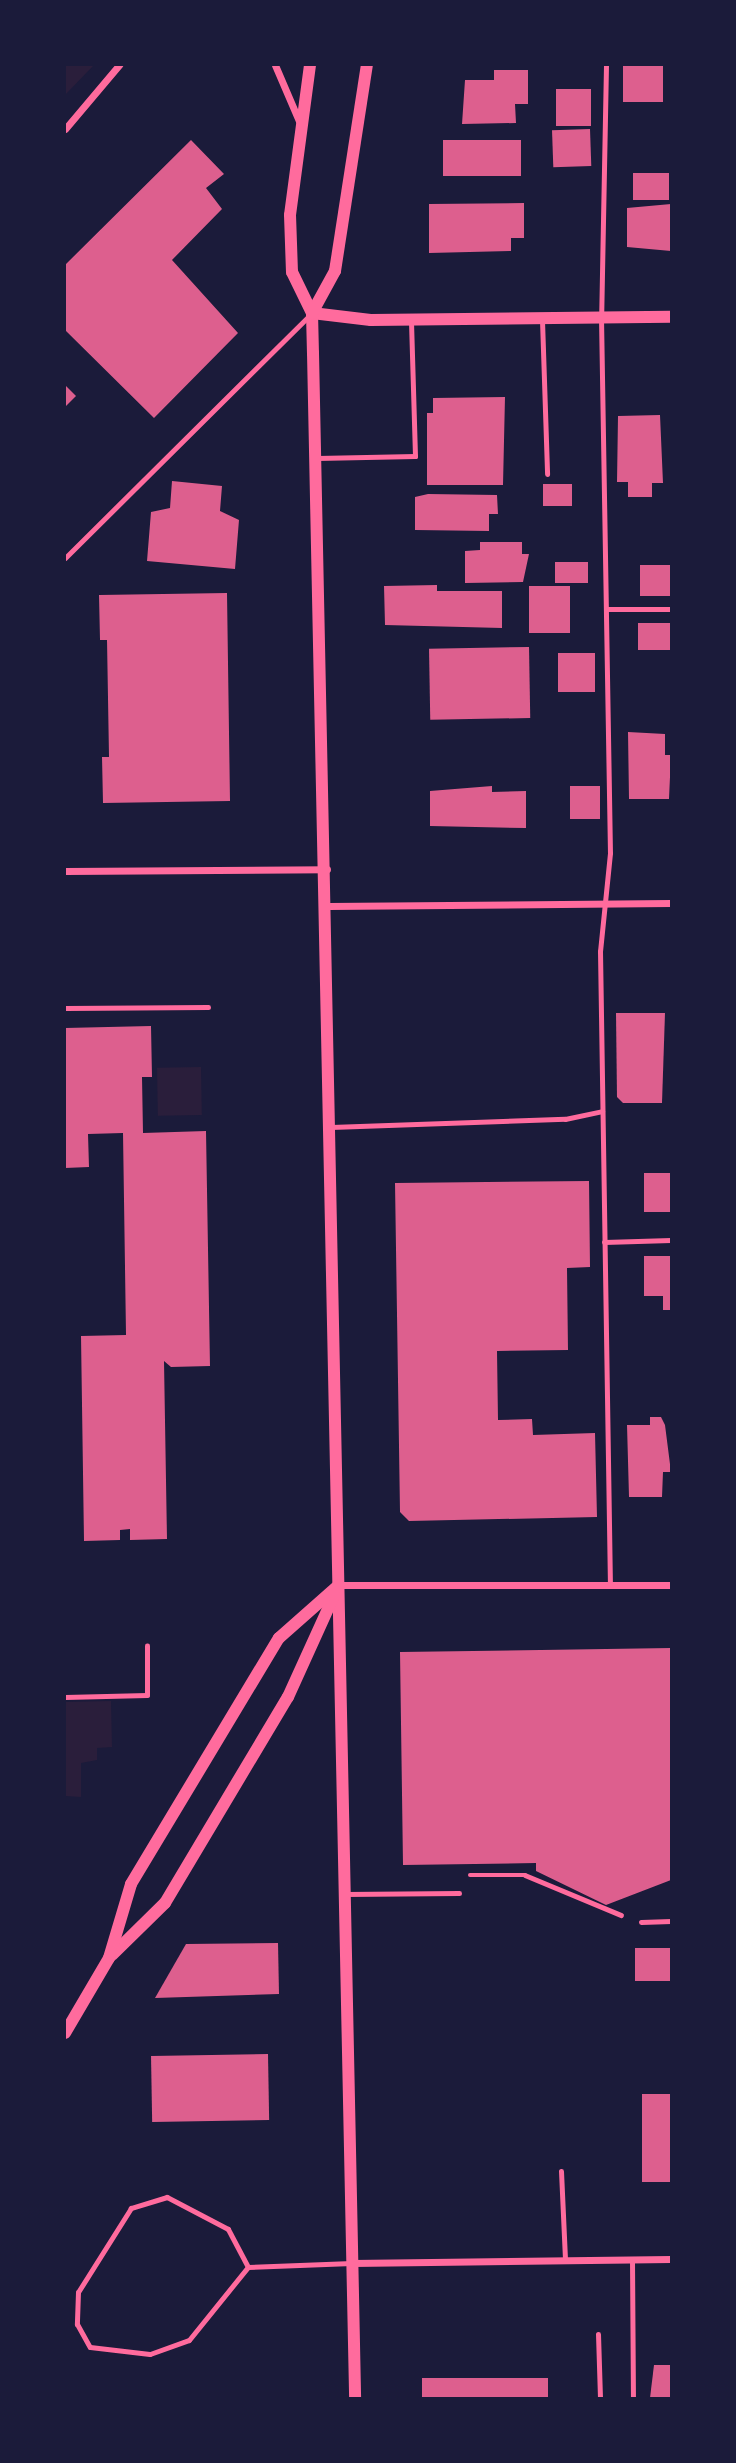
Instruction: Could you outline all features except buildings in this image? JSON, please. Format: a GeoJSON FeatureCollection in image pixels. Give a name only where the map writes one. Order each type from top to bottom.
{"type":"FeatureCollection","features":[{"type":"Feature","properties":{"kind":"street"},"geometry":{"type":"LineString","coordinates":[[65,129],[119,65]]}},
{"type":"Feature","properties":{"kind":"street"},"geometry":{"type":"LineString","coordinates":[[275,65],[299,121]]}},
{"type":"Feature","properties":{"kind":"street"},"geometry":{"type":"LineString","coordinates":[[310,65],[299,121],[292,272],[312,313],[317,458],[328,906],[355,2398]]}},
{"type":"Feature","properties":{"kind":"street"},"geometry":{"type":"LineString","coordinates":[[312,313],[335,271],[367,65]]}},
{"type":"Feature","properties":{"kind":"street"},"geometry":{"type":"LineString","coordinates":[[312,313],[411,320],[671,317]]}},
{"type":"Feature","properties":{"kind":"street"},"geometry":{"type":"LineString","coordinates":[[65,871],[327,869]]}},
{"type":"Feature","properties":{"kind":"street"},"geometry":{"type":"LineString","coordinates":[[328,906],[671,903]]}},
{"type":"Feature","properties":{"kind":"street"},"geometry":{"type":"LineString","coordinates":[[109,1958],[165,1903],[288,1697],[339,1585]]}},
{"type":"Feature","properties":{"kind":"street"},"geometry":{"type":"LineString","coordinates":[[65,2033],[109,1958],[131,1884],[279,1637],[339,1585],[671,1585]]}},
{"type":"Feature","properties":{"kind":"street"},"geometry":{"type":"LineString","coordinates":[[352,2263],[671,2259]]}},
{"type":"Feature","properties":{"kind":"lane"},"geometry":{"type":"LineString","coordinates":[[606,65],[601,317],[607,609],[602,1111],[611,1585]]}},
{"type":"Feature","properties":{"kind":"lane"},"geometry":{"type":"LineString","coordinates":[[65,558],[312,313]]}},
{"type":"Feature","properties":{"kind":"lane"},"geometry":{"type":"LineString","coordinates":[[542,318],[547,474]]}},
{"type":"Feature","properties":{"kind":"lane"},"geometry":{"type":"LineString","coordinates":[[317,458],[415,456],[411,320]]}},
{"type":"Feature","properties":{"kind":"lane"},"geometry":{"type":"LineString","coordinates":[[607,609],[671,609]]}},
{"type":"Feature","properties":{"kind":"lane"},"geometry":{"type":"LineString","coordinates":[[65,1007],[208,1007]]}},
{"type":"Feature","properties":{"kind":"lane"},"geometry":{"type":"LineString","coordinates":[[331,1127],[565,1119],[602,1111]]}},
{"type":"Feature","properties":{"kind":"lane"},"geometry":{"type":"LineString","coordinates":[[604,1242],[671,1240]]}},
{"type":"Feature","properties":{"kind":"lane"},"geometry":{"type":"LineString","coordinates":[[345,1894],[459,1893]]}},
{"type":"Feature","properties":{"kind":"lane"},"geometry":{"type":"LineString","coordinates":[[641,1922],[671,1921]]}},
{"type":"Feature","properties":{"kind":"lane"},"geometry":{"type":"LineString","coordinates":[[561,2171],[565,2259]]}},
{"type":"Feature","properties":{"kind":"lane"},"geometry":{"type":"LineString","coordinates":[[248,2267],[229,2229],[167,2197],[131,2208],[78,2292],[77,2324],[90,2347],[150,2354],[189,2340],[248,2267],[352,2263]]}},
{"type":"Feature","properties":{"kind":"lane"},"geometry":{"type":"LineString","coordinates":[[632,2260],[634,2398]]}},
{"type":"Feature","properties":{"kind":"lane"},"geometry":{"type":"LineString","coordinates":[[598,2334],[600,2398]]}},
{"type":"Feature","properties":{"kind":"path"},"geometry":{"type":"LineString","coordinates":[[65,1697],[147,1695],[147,1646]]}},
{"type":"Feature","properties":{"kind":"path"},"geometry":{"type":"LineString","coordinates":[[459,1875],[525,1875],[593,1908],[641,1922]]}},
{"type":"Feature","properties":{"kind":"shaded area"},"geometry":{"type":"Polygon","coordinates":[[[65,65],[94,65],[65,95],[65,65]]]}},
{"type":"Feature","properties":{"kind":"shaded area"},"geometry":{"type":"Polygon","coordinates":[[[201,1067],[202,1115],[158,1116],[157,1068],[201,1067]]]}},
{"type":"Feature","properties":{"kind":"shaded area"},"geometry":{"type":"Polygon","coordinates":[[[111,1701],[112,1747],[97,1748],[97,1760],[81,1763],[81,1797],[65,1796],[65,1702],[111,1701]]]}}]}
